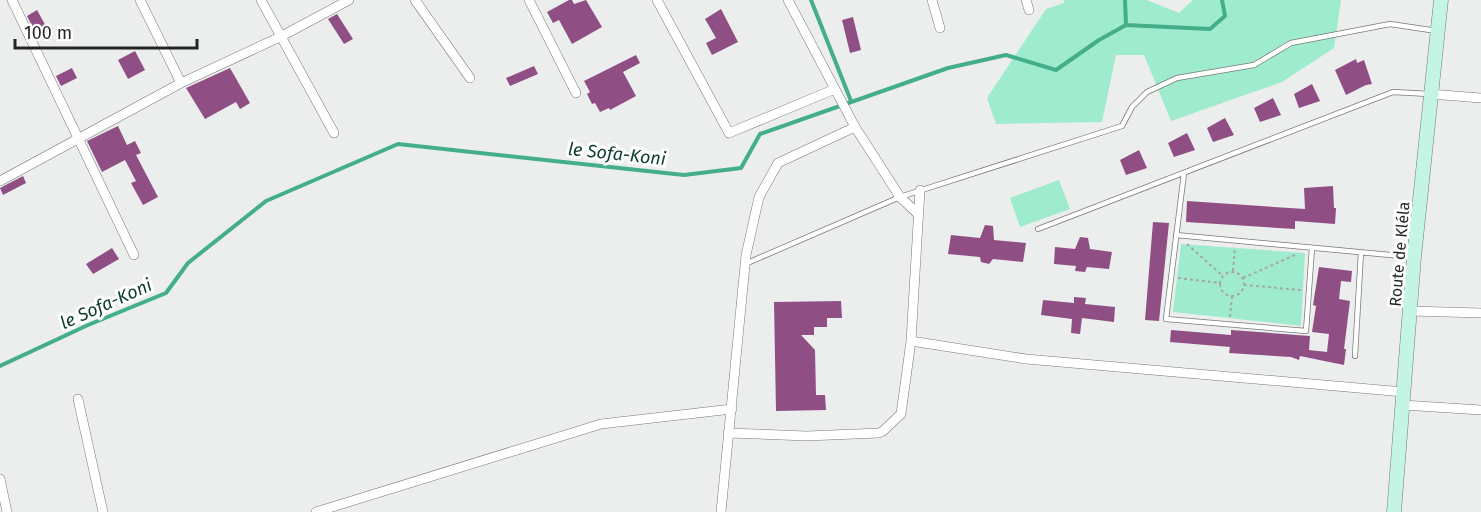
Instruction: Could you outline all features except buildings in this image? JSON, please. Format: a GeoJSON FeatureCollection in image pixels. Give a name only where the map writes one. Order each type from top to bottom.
{"type":"FeatureCollection","features":[{"type":"Feature","properties":{"kind":"main road","name":"Route de Kléla"},"geometry":{"type":"LineString","coordinates":[[1394,512],[1414,257],[1441,0]]}},
{"type":"Feature","properties":{"kind":"street"},"geometry":{"type":"LineString","coordinates":[[12,0],[134,255]]}},
{"type":"Feature","properties":{"kind":"street"},"geometry":{"type":"LineString","coordinates":[[140,0],[182,83]]}},
{"type":"Feature","properties":{"kind":"street"},"geometry":{"type":"LineString","coordinates":[[261,0],[334,133]]}},
{"type":"Feature","properties":{"kind":"street"},"geometry":{"type":"LineString","coordinates":[[0,181],[182,83],[280,37],[349,0]]}},
{"type":"Feature","properties":{"kind":"street"},"geometry":{"type":"LineString","coordinates":[[415,0],[470,78]]}},
{"type":"Feature","properties":{"kind":"street"},"geometry":{"type":"LineString","coordinates":[[529,0],[576,93]]}},
{"type":"Feature","properties":{"kind":"street"},"geometry":{"type":"LineString","coordinates":[[657,0],[729,133],[836,89]]}},
{"type":"Feature","properties":{"kind":"street"},"geometry":{"type":"LineString","coordinates":[[788,0],[855,127],[900,197],[918,214]]}},
{"type":"Feature","properties":{"kind":"street"},"geometry":{"type":"LineString","coordinates":[[932,0],[940,28]]}},
{"type":"Feature","properties":{"kind":"street"},"geometry":{"type":"LineString","coordinates":[[1026,0],[1029,10]]}},
{"type":"Feature","properties":{"kind":"street"},"geometry":{"type":"LineString","coordinates":[[1430,94],[1481,98]]}},
{"type":"Feature","properties":{"kind":"street"},"geometry":{"type":"LineString","coordinates":[[721,512],[745,264],[759,197],[778,163],[855,127]]}},
{"type":"Feature","properties":{"kind":"street"},"geometry":{"type":"LineString","coordinates":[[728,434],[807,436],[879,433],[901,414],[911,341],[920,190]]}},
{"type":"Feature","properties":{"kind":"street"},"geometry":{"type":"LineString","coordinates":[[1411,311],[1481,314]]}},
{"type":"Feature","properties":{"kind":"street"},"geometry":{"type":"LineString","coordinates":[[911,341],[1026,359],[1403,399],[1481,410]]}},
{"type":"Feature","properties":{"kind":"street"},"geometry":{"type":"LineString","coordinates":[[78,399],[103,512]]}},
{"type":"Feature","properties":{"kind":"street"},"geometry":{"type":"LineString","coordinates":[[316,512],[601,424],[732,409]]}},
{"type":"Feature","properties":{"kind":"street"},"geometry":{"type":"LineString","coordinates":[[0,479],[7,512]]}},
{"type":"Feature","properties":{"kind":"lane"},"geometry":{"type":"LineString","coordinates":[[745,264],[900,197],[1122,126],[1132,107],[1147,92],[1177,78],[1254,65],[1291,43],[1390,24],[1437,31]]}},
{"type":"Feature","properties":{"kind":"lane"},"geometry":{"type":"LineString","coordinates":[[1038,229],[1393,92],[1430,94]]}},
{"type":"Feature","properties":{"kind":"lane"},"geometry":{"type":"LineString","coordinates":[[1184,173],[1166,319],[1306,331],[1312,248]]}},
{"type":"Feature","properties":{"kind":"lane"},"geometry":{"type":"LineString","coordinates":[[1176,235],[1414,257]]}},
{"type":"Feature","properties":{"kind":"lane"},"geometry":{"type":"LineString","coordinates":[[1354,357],[1361,252]]}},
{"type":"Feature","properties":{"kind":"path"},"geometry":{"type":"LineString","coordinates":[[1176,235],[1223,276]]}},
{"type":"Feature","properties":{"kind":"path"},"geometry":{"type":"LineString","coordinates":[[1233,272],[1235,241]]}},
{"type":"Feature","properties":{"kind":"path"},"geometry":{"type":"LineString","coordinates":[[1243,278],[1312,248]]}},
{"type":"Feature","properties":{"kind":"path"},"geometry":{"type":"LineString","coordinates":[[1233,272],[1223,276],[1220,283],[1225,294],[1232,296],[1240,293],[1244,285],[1243,278]]}},
{"type":"Feature","properties":{"kind":"path"},"geometry":{"type":"LineString","coordinates":[[1233,272],[1243,278]]}},
{"type":"Feature","properties":{"kind":"path"},"geometry":{"type":"LineString","coordinates":[[1171,277],[1220,283]]}},
{"type":"Feature","properties":{"kind":"path"},"geometry":{"type":"LineString","coordinates":[[1244,285],[1309,291]]}},
{"type":"Feature","properties":{"kind":"path"},"geometry":{"type":"LineString","coordinates":[[1230,324],[1232,296]]}},
{"type":"Feature","properties":{"kind":"green space"},"geometry":{"type":"Polygon","coordinates":[[[1064,0],[1147,0],[1179,13],[1193,0],[1341,0],[1334,48],[1282,82],[1171,121],[1144,55],[1116,55],[1102,122],[996,124],[987,98],[1046,9],[1064,3],[1064,0]]]}},
{"type":"Feature","properties":{"kind":"green space"},"geometry":{"type":"Polygon","coordinates":[[[1059,180],[1070,209],[1020,227],[1010,198],[1059,180]]]}},
{"type":"Feature","properties":{"kind":"green space"},"geometry":{"type":"Polygon","coordinates":[[[1181,244],[1305,253],[1301,326],[1173,312],[1181,244]]]}},
{"type":"Feature","properties":{"kind":"waterway"},"geometry":{"type":"LineString","coordinates":[[811,0],[851,101]]}},
{"type":"Feature","properties":{"kind":"waterway"},"geometry":{"type":"LineString","coordinates":[[1125,0],[1126,25]]}},
{"type":"Feature","properties":{"kind":"waterway","name":"le Sofa-Koni"},"geometry":{"type":"LineString","coordinates":[[0,366],[88,325],[166,293],[188,263],[266,201],[398,144],[684,175],[741,168],[760,134],[948,68],[1006,55],[1056,70],[1099,40],[1126,25],[1210,29],[1225,16],[1222,0]]}}]}
